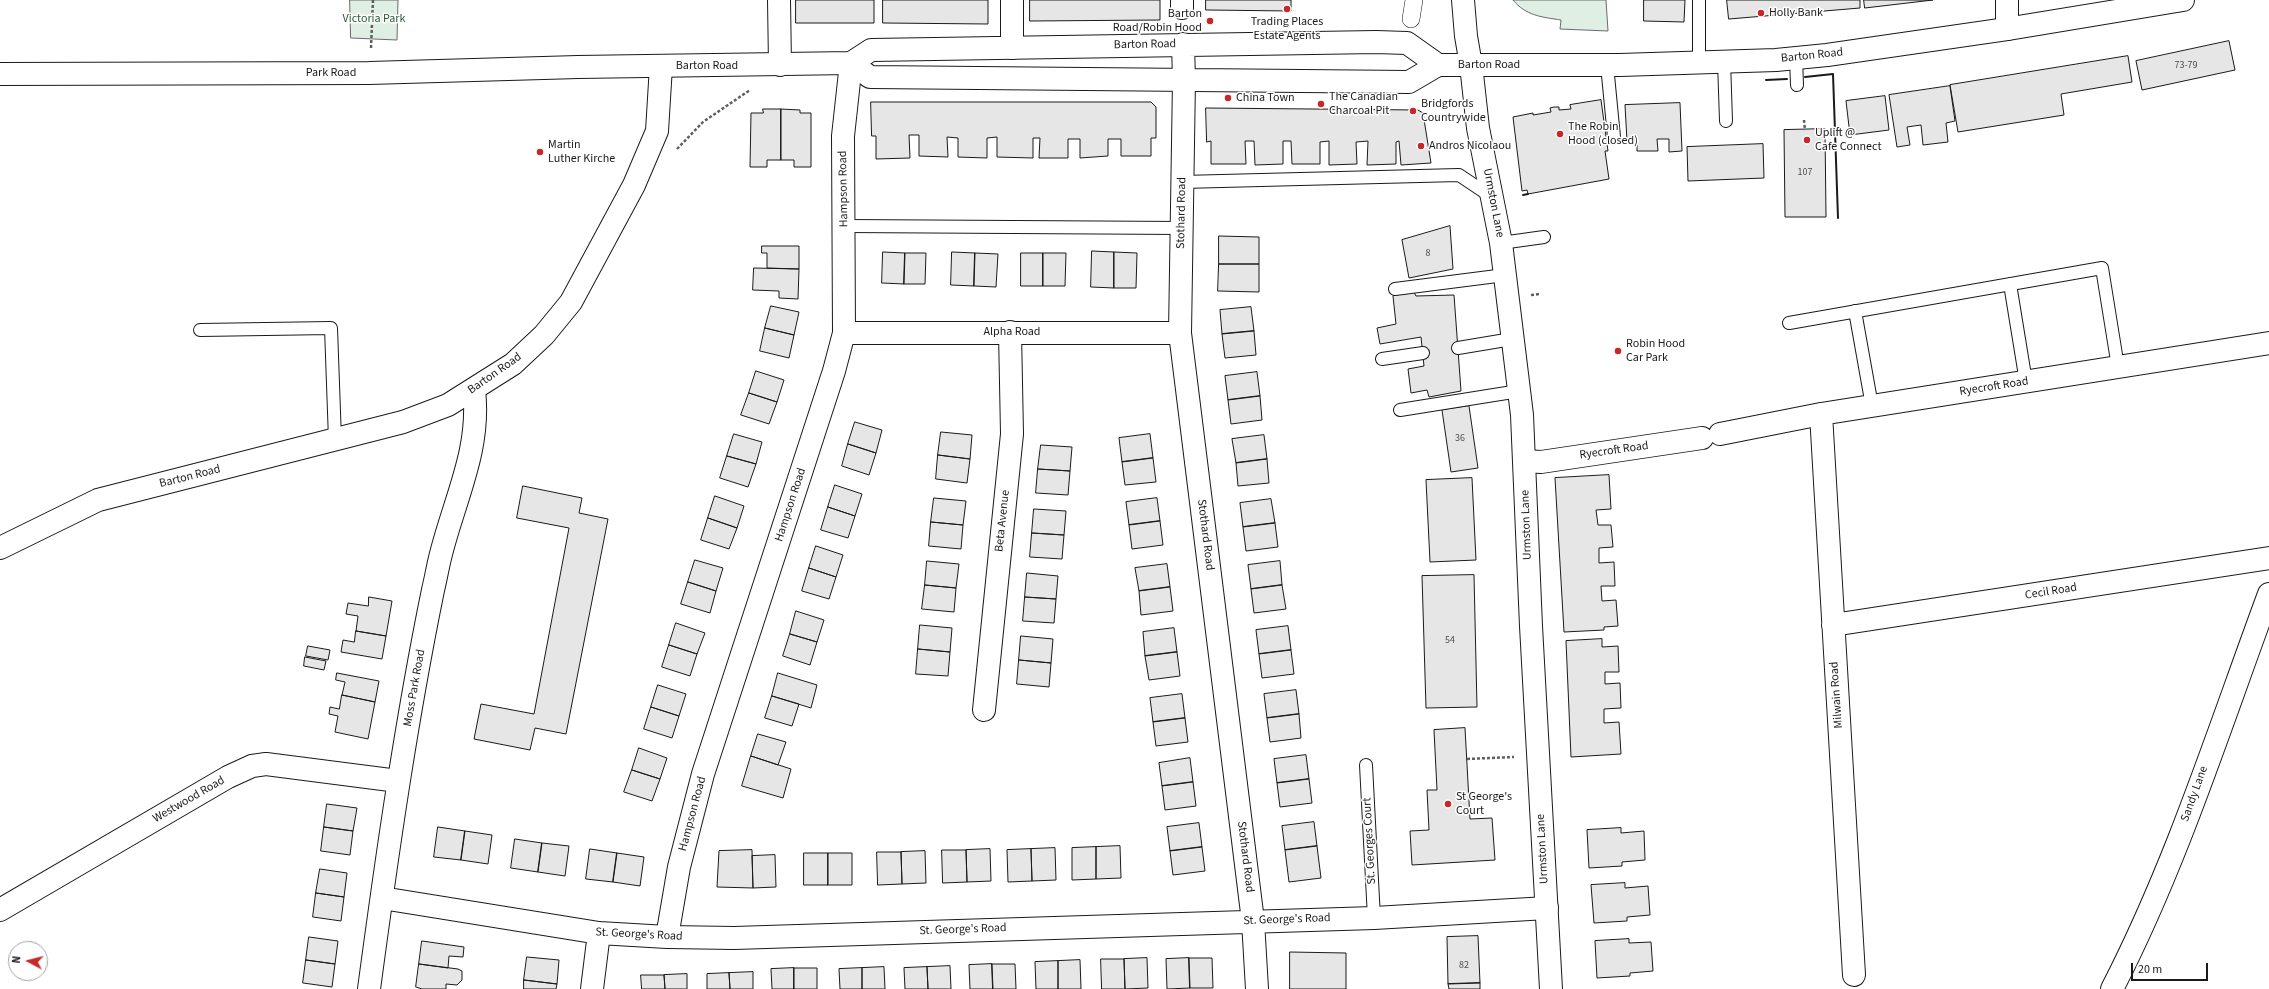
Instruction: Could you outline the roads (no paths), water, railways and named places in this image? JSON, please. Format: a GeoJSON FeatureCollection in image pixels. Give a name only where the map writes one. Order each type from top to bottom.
{"type":"FeatureCollection","features":[{"type":"Feature","properties":{"kind":"street"},"geometry":{"type":"LineString","coordinates":[[779,0],[780,65]]}},
{"type":"Feature","properties":{"kind":"street"},"geometry":{"type":"LineString","coordinates":[[1012,0],[1012,48]]}},
{"type":"Feature","properties":{"kind":"street","name":"Urmston Lane"},"geometry":{"type":"LineString","coordinates":[[1463,0],[1466,36],[1471,65],[1478,128],[1501,243],[1519,391],[1525,461],[1530,626],[1551,989]]}},
{"type":"Feature","properties":{"kind":"street"},"geometry":{"type":"LineString","coordinates":[[2007,0],[2007,29]]}},
{"type":"Feature","properties":{"kind":"street","name":"Barton Road"},"geometry":{"type":"LineString","coordinates":[[0,548],[98,500],[403,422],[448,405],[514,364],[544,335],[571,302],[634,185],[656,131],[661,66],[851,63],[871,50],[1183,44],[1407,44],[1438,65],[1607,65],[1724,62],[1796,58],[2007,29],[2183,0]]}},
{"type":"Feature","properties":{"kind":"street"},"geometry":{"type":"LineString","coordinates":[[1411,19],[1417,1]]}},
{"type":"Feature","properties":{"kind":"street","name":"Stothard Road"},"geometry":{"type":"LineString","coordinates":[[1183,44],[1184,80],[1180,333],[1253,921],[1257,989]]}},
{"type":"Feature","properties":{"kind":"street"},"geometry":{"type":"LineString","coordinates":[[851,63],[870,77],[1409,82],[1438,65]]}},
{"type":"Feature","properties":{"kind":"street","name":"Hampson Road"},"geometry":{"type":"LineString","coordinates":[[667,937],[679,867],[703,774],[834,371],[844,333],[843,136],[851,63]]}},
{"type":"Feature","properties":{"kind":"street","name":"Park Road"},"geometry":{"type":"LineString","coordinates":[[0,74],[369,73],[661,66]]}},
{"type":"Feature","properties":{"kind":"street","name":"Beta Avenue"},"geometry":{"type":"LineString","coordinates":[[984,710],[1012,434],[1010,332]]}},
{"type":"Feature","properties":{"kind":"street","name":"Alpha Road"},"geometry":{"type":"LineString","coordinates":[[844,333],[1180,333]]}},
{"type":"Feature","properties":{"kind":"street","name":"Ryecroft Road"},"geometry":{"type":"LineString","coordinates":[[1525,461],[1541,462],[1711,436],[1821,414],[2269,344]]}},
{"type":"Feature","properties":{"kind":"street","name":"Moss Park Road"},"geometry":{"type":"LineString","coordinates":[[369,989],[398,781],[420,654],[441,554],[470,462],[477,414],[474,390]]}},
{"type":"Feature","properties":{"kind":"street","name":"Milwain Road"},"geometry":{"type":"LineString","coordinates":[[1821,414],[1854,975]]}},
{"type":"Feature","properties":{"kind":"street","name":"Cecil Road"},"geometry":{"type":"LineString","coordinates":[[1833,625],[2269,558]]}},
{"type":"Feature","properties":{"kind":"street","name":"Sandy Lane"},"geometry":{"type":"LineString","coordinates":[[2112,989],[2145,923],[2167,869],[2269,594]]}},
{"type":"Feature","properties":{"kind":"street","name":"Westwood Road"},"geometry":{"type":"LineString","coordinates":[[0,910],[228,777],[252,766],[280,765],[398,781]]}},
{"type":"Feature","properties":{"kind":"street","name":"St. George's Road"},"geometry":{"type":"LineString","coordinates":[[382,898],[599,933],[667,937],[734,938],[1374,918],[1547,908]]}},
{"type":"Feature","properties":{"kind":"street"},"geometry":{"type":"LineString","coordinates":[[592,989],[599,933]]}},
{"type":"Feature","properties":{"kind":"lane"},"geometry":{"type":"LineString","coordinates":[[1699,0],[1699,63]]}},
{"type":"Feature","properties":{"kind":"lane"},"geometry":{"type":"LineString","coordinates":[[1796,58],[1797,85]]}},
{"type":"Feature","properties":{"kind":"lane"},"geometry":{"type":"LineString","coordinates":[[1724,62],[1726,121]]}},
{"type":"Feature","properties":{"kind":"lane"},"geometry":{"type":"LineString","coordinates":[[1607,65],[1614,138]]}},
{"type":"Feature","properties":{"kind":"lane"},"geometry":{"type":"LineString","coordinates":[[1182,182],[1459,175],[1493,197]]}},
{"type":"Feature","properties":{"kind":"lane"},"geometry":{"type":"LineString","coordinates":[[844,226],[1182,228]]}},
{"type":"Feature","properties":{"kind":"lane"},"geometry":{"type":"LineString","coordinates":[[1501,243],[1544,237]]}},
{"type":"Feature","properties":{"kind":"lane"},"geometry":{"type":"LineString","coordinates":[[1789,323],[2102,268],[2118,367]]}},
{"type":"Feature","properties":{"kind":"lane"},"geometry":{"type":"LineString","coordinates":[[1395,289],[1505,276]]}},
{"type":"Feature","properties":{"kind":"lane"},"geometry":{"type":"LineString","coordinates":[[2010,284],[2026,382]]}},
{"type":"Feature","properties":{"kind":"lane"},"geometry":{"type":"LineString","coordinates":[[1855,311],[1872,406]]}},
{"type":"Feature","properties":{"kind":"lane"},"geometry":{"type":"LineString","coordinates":[[200,330],[332,328],[335,440]]}},
{"type":"Feature","properties":{"kind":"lane"},"geometry":{"type":"LineString","coordinates":[[1458,348],[1512,339]]}},
{"type":"Feature","properties":{"kind":"lane"},"geometry":{"type":"LineString","coordinates":[[1382,359],[1423,353]]}},
{"type":"Feature","properties":{"kind":"lane"},"geometry":{"type":"LineString","coordinates":[[1400,410],[1519,391]]}},
{"type":"Feature","properties":{"kind":"lane","name":"St. Georges Court"},"geometry":{"type":"LineString","coordinates":[[1366,765],[1374,918]]}},
{"type":"Feature","properties":{"kind":"place","name":"Trading Places Estate Agents"},"geometry":{"type":"Point","coordinates":[1287,9]}},
{"type":"Feature","properties":{"kind":"place","name":"Holly Bank"},"geometry":{"type":"Point","coordinates":[1761,13]}},
{"type":"Feature","properties":{"kind":"place","name":"Barton Road/Robin Hood"},"geometry":{"type":"Point","coordinates":[1210,21]}},
{"type":"Feature","properties":{"kind":"place","name":"China Town"},"geometry":{"type":"Point","coordinates":[1228,98]}},
{"type":"Feature","properties":{"kind":"place","name":"The Canadian Charcoal Pit"},"geometry":{"type":"Point","coordinates":[1321,104]}},
{"type":"Feature","properties":{"kind":"place","name":"Bridgfords Countrywide"},"geometry":{"type":"Point","coordinates":[1413,111]}},
{"type":"Feature","properties":{"kind":"place","name":"The Robin Hood (closed)"},"geometry":{"type":"Point","coordinates":[1560,134]}},
{"type":"Feature","properties":{"kind":"place","name":"Uplift @ Cafe Connect"},"geometry":{"type":"Point","coordinates":[1807,140]}},
{"type":"Feature","properties":{"kind":"place","name":"Andros Nicolaou"},"geometry":{"type":"Point","coordinates":[1421,146]}},
{"type":"Feature","properties":{"kind":"place","name":"Martin Luther Kirche"},"geometry":{"type":"Point","coordinates":[540,152]}},
{"type":"Feature","properties":{"kind":"place","name":"Robin Hood Car Park"},"geometry":{"type":"Point","coordinates":[1618,351]}},
{"type":"Feature","properties":{"kind":"place","name":"St George's Court"},"geometry":{"type":"Point","coordinates":[1448,804]}},
{"type":"Feature","properties":{"kind":"park label","name":"Victoria Park"},"geometry":{"type":"Point","coordinates":[374,19]}}]}
